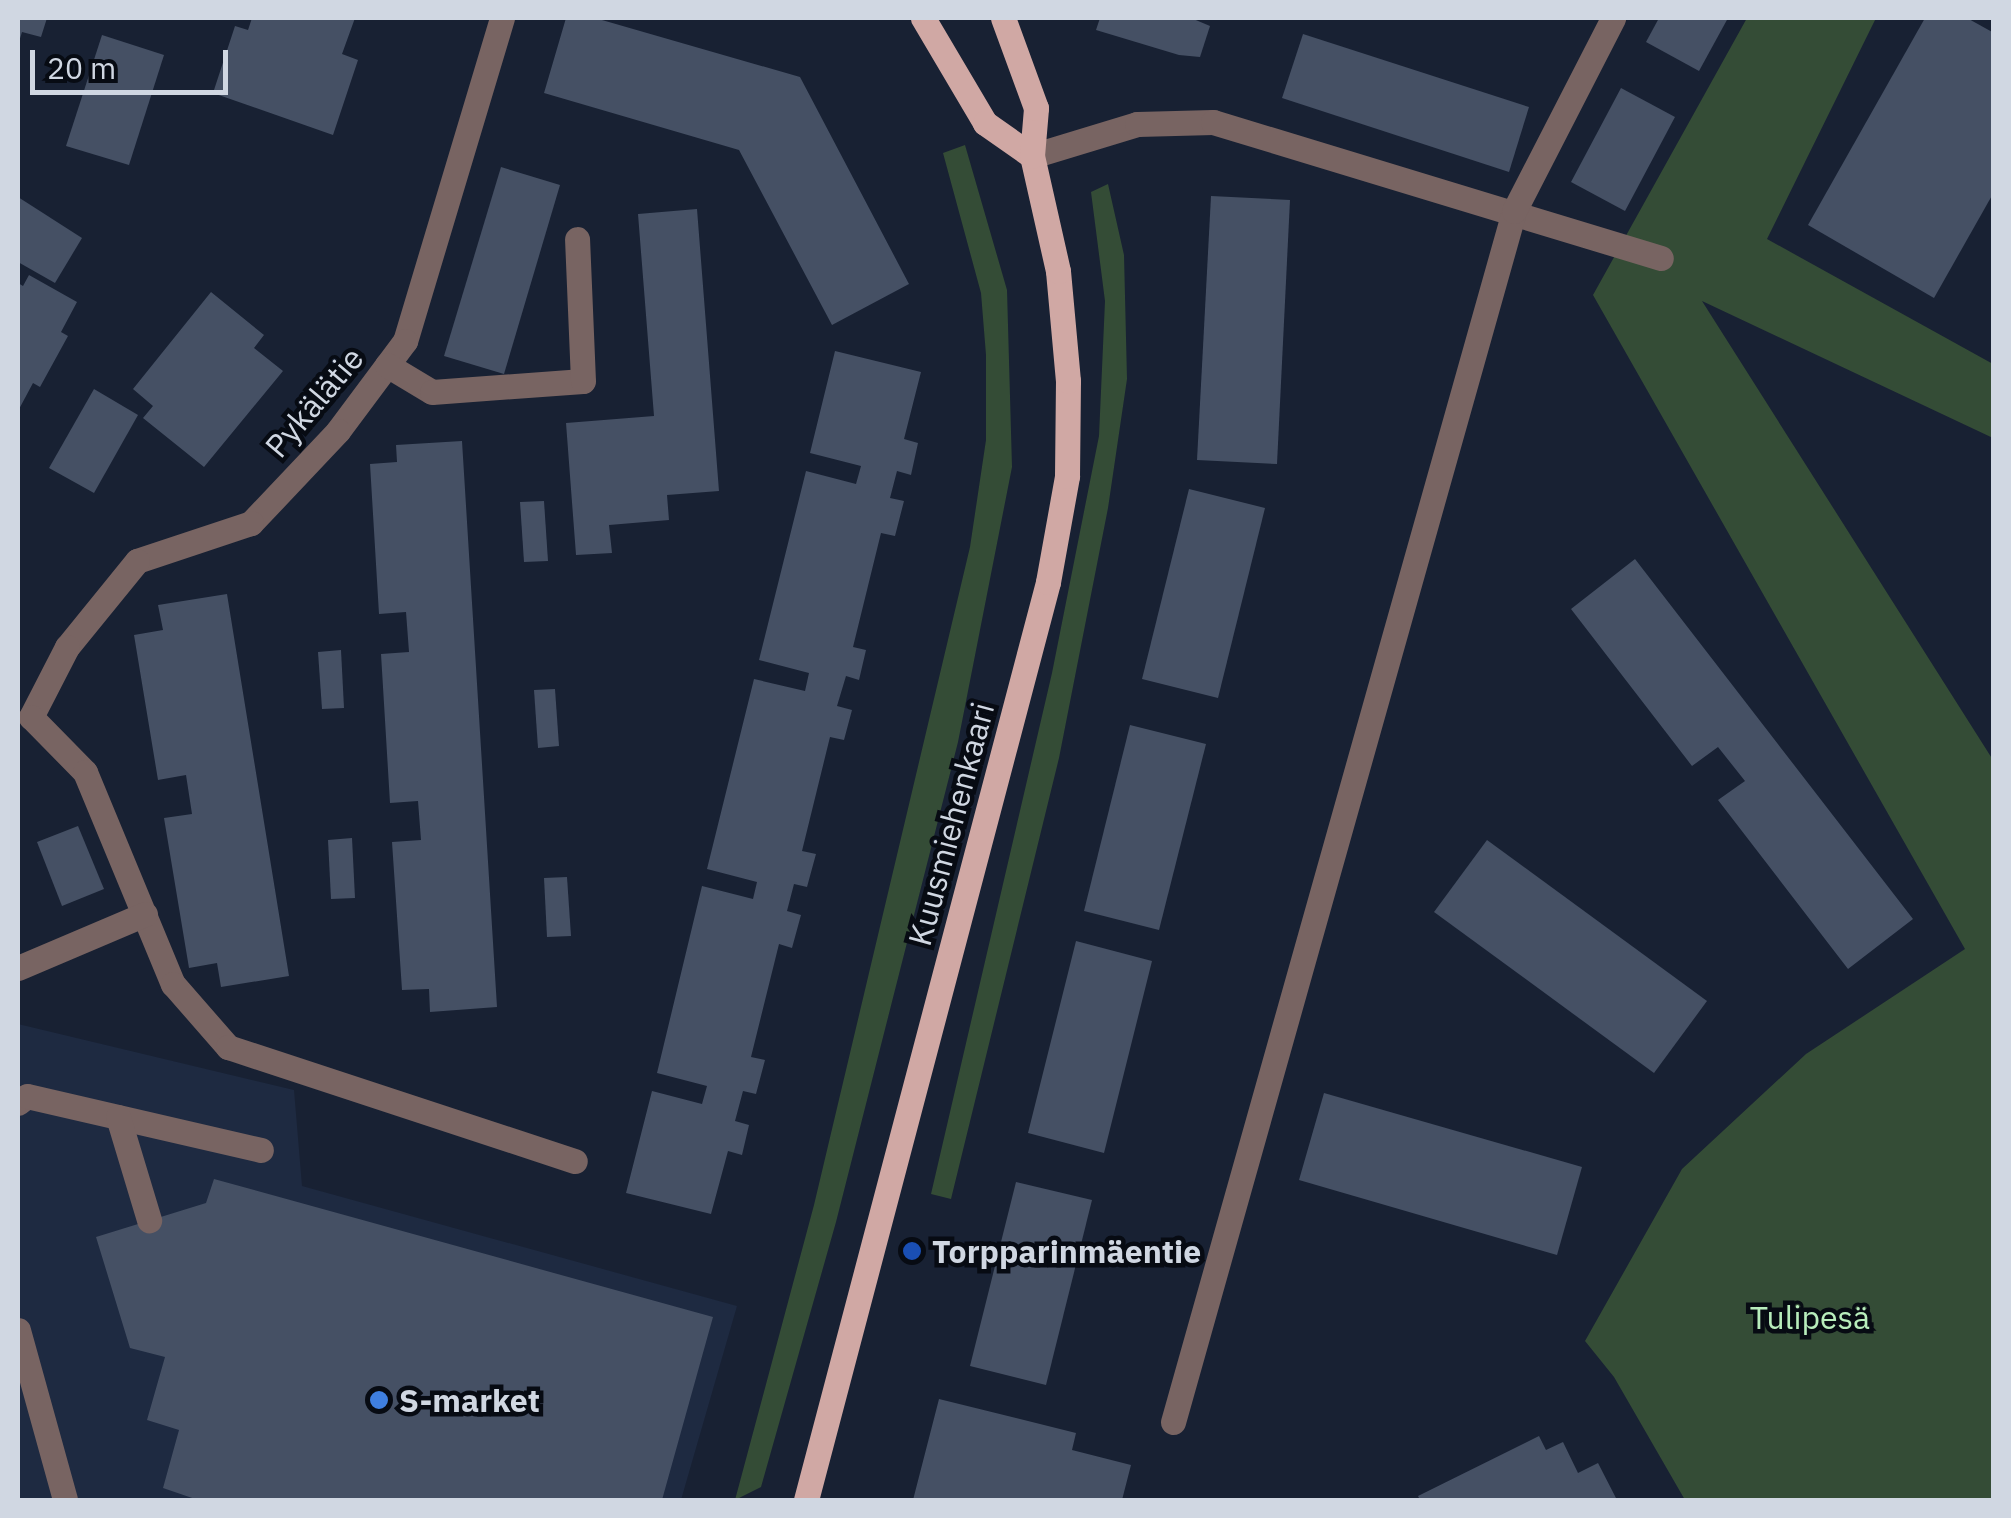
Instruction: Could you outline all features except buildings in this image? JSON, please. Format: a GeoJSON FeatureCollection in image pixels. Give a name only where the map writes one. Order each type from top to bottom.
{"type":"FeatureCollection","features":[{"type":"Feature","properties":{"kind":"main road"},"geometry":{"type":"LineString","coordinates":[[923,18],[986,123],[1032,156]]}},
{"type":"Feature","properties":{"kind":"main road","name":"Kuusmiehenkaari"},"geometry":{"type":"LineString","coordinates":[[806,1500],[1048,582],[1067,476],[1058,271],[1032,156],[1036,108],[1002,18]]}},
{"type":"Feature","properties":{"kind":"street","name":"Pykälätie"},"geometry":{"type":"LineString","coordinates":[[144,914],[85,772],[31,717],[67,647],[137,561],[251,523],[338,432],[405,340],[502,18]]}},
{"type":"Feature","properties":{"kind":"street"},"geometry":{"type":"LineString","coordinates":[[1172,1422],[1514,211],[1613,18]]}},
{"type":"Feature","properties":{"kind":"street"},"geometry":{"type":"LineString","coordinates":[[1032,156],[1137,124],[1213,122],[1661,258]]}},
{"type":"Feature","properties":{"kind":"street"},"geometry":{"type":"LineString","coordinates":[[387,365],[432,392],[584,381],[577,239]]}},
{"type":"Feature","properties":{"kind":"street"},"geometry":{"type":"LineString","coordinates":[[18,968],[144,914],[173,984],[228,1047],[575,1161]]}},
{"type":"Feature","properties":{"kind":"street"},"geometry":{"type":"LineString","coordinates":[[18,1103],[27,1096],[260,1150]]}},
{"type":"Feature","properties":{"kind":"street"},"geometry":{"type":"LineString","coordinates":[[118,1117],[149,1220]]}},
{"type":"Feature","properties":{"kind":"street"},"geometry":{"type":"LineString","coordinates":[[18,1330],[65,1500]]}},
{"type":"Feature","properties":{"kind":"shaded area"},"geometry":{"type":"Polygon","coordinates":[[[18,1024],[294,1090],[302,1186],[737,1306],[681,1500],[18,1500],[18,1024]]]}},
{"type":"Feature","properties":{"kind":"green space","name":"Tulipesä"},"geometry":{"type":"Polygon","coordinates":[[[1747,18],[1876,18],[1767,239],[1993,364],[1993,438],[1702,301],[1993,760],[1993,1500],[1685,1500],[1614,1377],[1585,1341],[1682,1169],[1806,1054],[1965,949],[1593,295],[1747,18]]]}},
{"type":"Feature","properties":{"kind":"green space"},"geometry":{"type":"Polygon","coordinates":[[[965,145],[1007,290],[1012,467],[958,742],[836,1222],[761,1487],[735,1500],[814,1205],[970,547],[986,440],[986,355],[981,293],[943,153],[965,145]]]}},
{"type":"Feature","properties":{"kind":"green space"},"geometry":{"type":"Polygon","coordinates":[[[1108,184],[1124,255],[1127,379],[1108,508],[1059,758],[951,1199],[931,1194],[1052,673],[1099,436],[1105,301],[1091,192],[1108,184]]]}},
{"type":"Feature","properties":{"kind":"place","name":"Torpparinmäentie"},"geometry":{"type":"Point","coordinates":[912,1251]}},
{"type":"Feature","properties":{"kind":"place","name":"S-market"},"geometry":{"type":"Point","coordinates":[379,1400]}}]}
